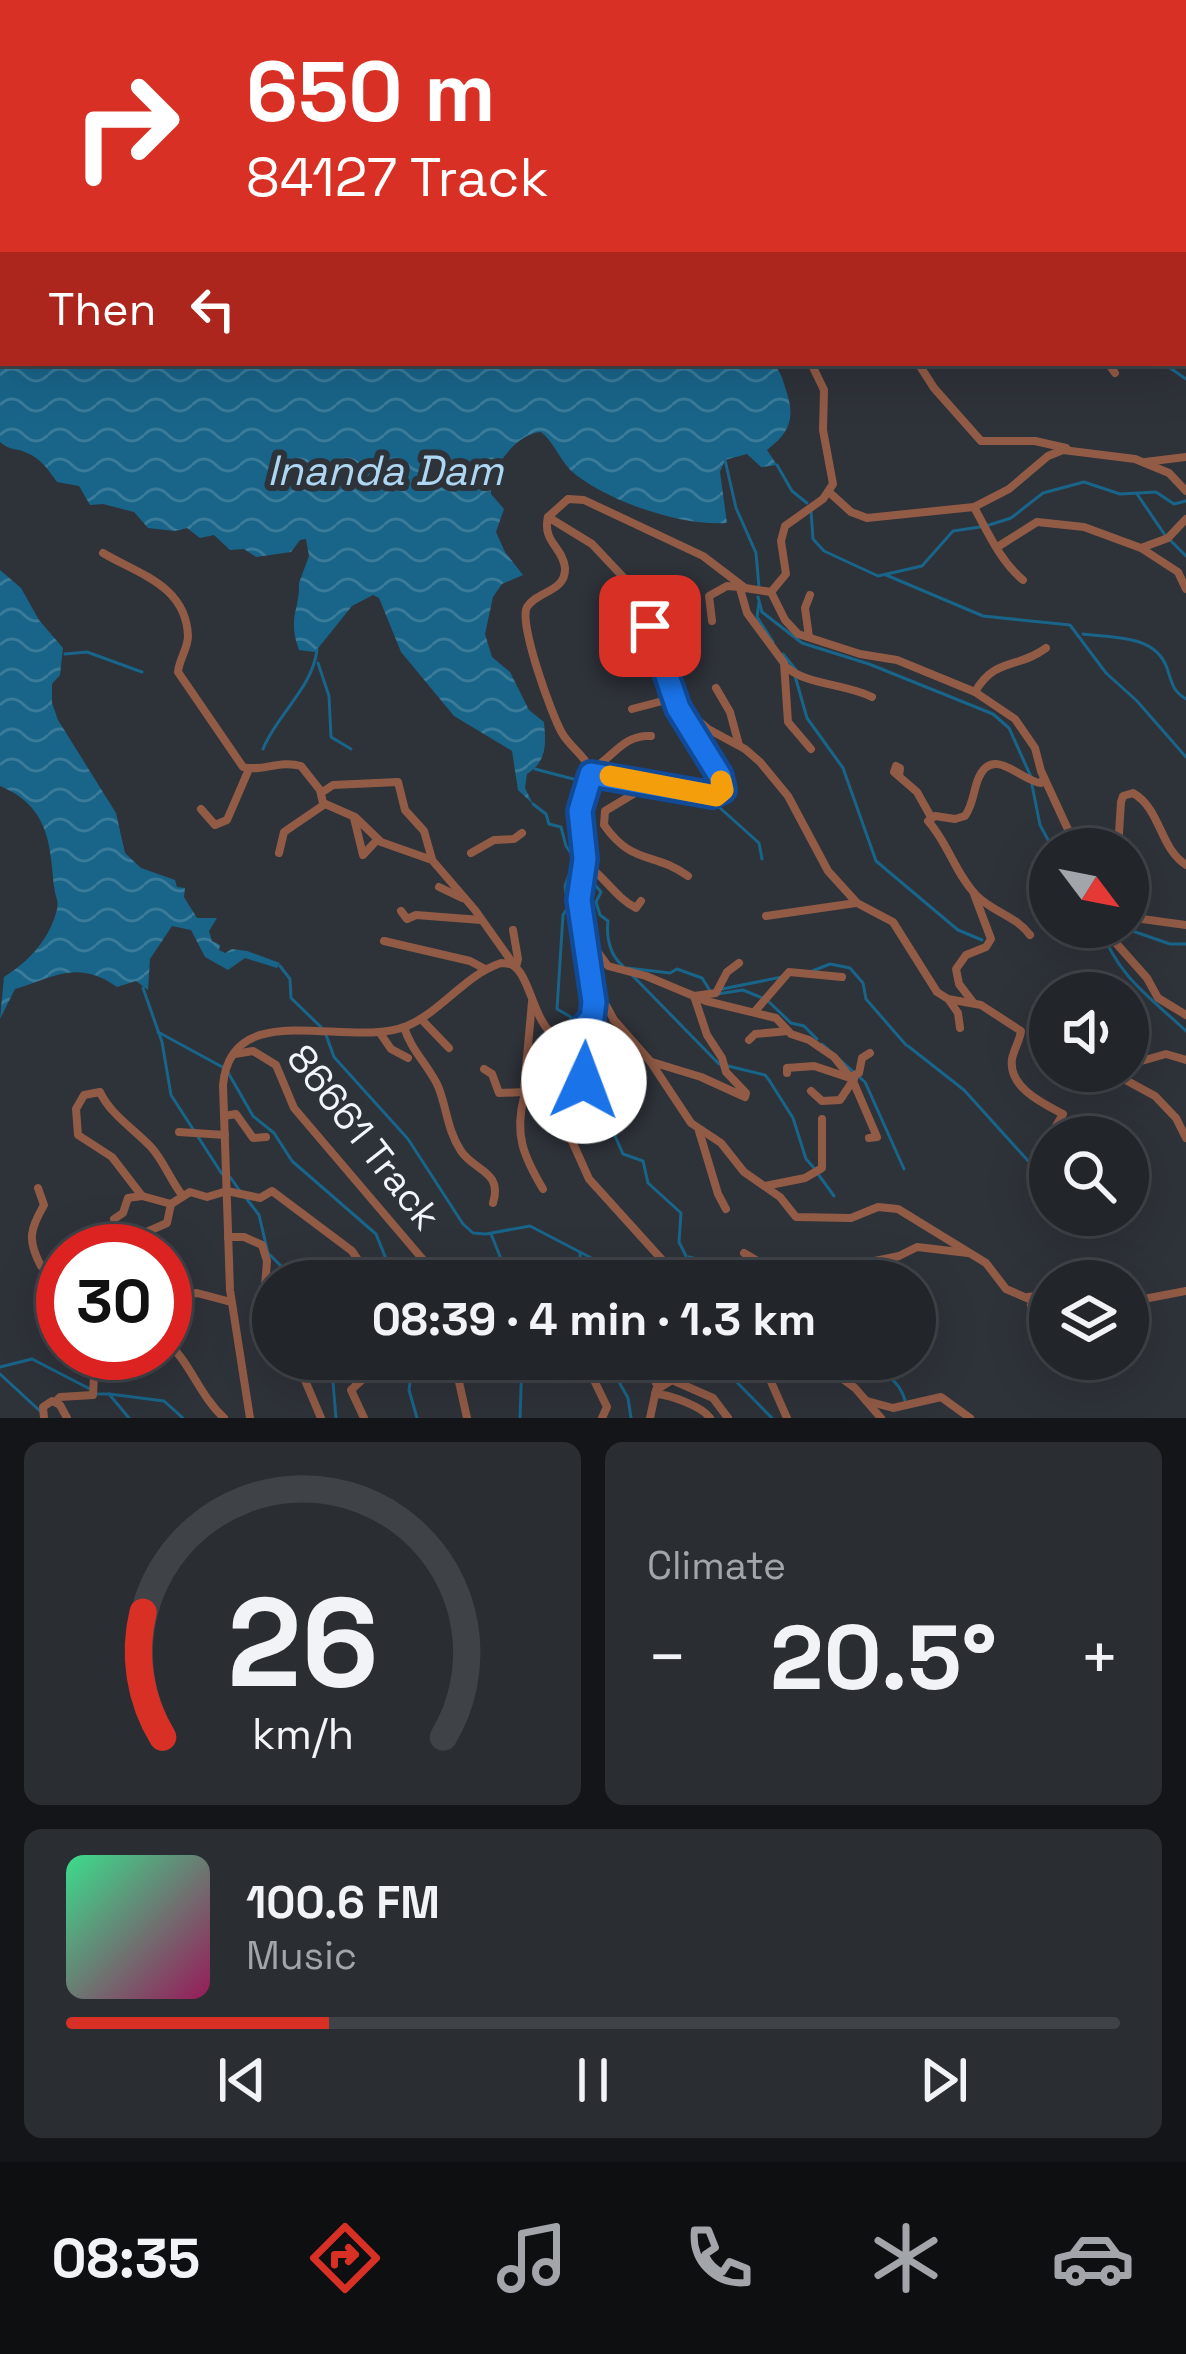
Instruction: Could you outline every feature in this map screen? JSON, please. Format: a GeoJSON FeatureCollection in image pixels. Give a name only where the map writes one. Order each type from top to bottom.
{"type":"FeatureCollection","features":[{"type":"Feature","properties":{"kind":"street"},"geometry":{"type":"LineString","coordinates":[[771,592],[785,574],[784,526],[829,492],[834,475],[823,430],[824,390],[812,366]]}},
{"type":"Feature","properties":{"kind":"street"},"geometry":{"type":"LineString","coordinates":[[919,366],[983,442],[1034,441],[1144,462],[1169,473],[1186,491]]}},
{"type":"Feature","properties":{"kind":"street"},"geometry":{"type":"LineString","coordinates":[[1110,366],[1114,374]]}},
{"type":"Feature","properties":{"kind":"street"},"geometry":{"type":"LineString","coordinates":[[829,492],[851,512],[867,518],[974,507],[1010,489],[1054,453],[1074,450]]}},
{"type":"Feature","properties":{"kind":"street"},"geometry":{"type":"LineString","coordinates":[[1144,462],[1186,458]]}},
{"type":"Feature","properties":{"kind":"street"},"geometry":{"type":"LineString","coordinates":[[548,517],[597,549],[632,588],[664,660],[675,700],[720,776],[723,790],[712,795],[594,773],[554,718],[524,621],[531,602],[564,577],[563,560],[546,532],[548,517],[568,499],[584,500],[704,556],[739,585],[771,592]]}},
{"type":"Feature","properties":{"kind":"street"},"geometry":{"type":"LineString","coordinates":[[974,507],[987,535],[1023,580]]}},
{"type":"Feature","properties":{"kind":"street"},"geometry":{"type":"LineString","coordinates":[[1141,548],[1168,538],[1186,519]]}},
{"type":"Feature","properties":{"kind":"street"},"geometry":{"type":"LineString","coordinates":[[999,546],[1036,522],[1071,524],[1141,548],[1178,572],[1186,589]]}},
{"type":"Feature","properties":{"kind":"street"},"geometry":{"type":"LineString","coordinates":[[103,553],[155,580],[174,596],[188,635],[178,673],[240,764],[249,769],[276,763],[301,766],[325,804],[355,817],[377,840],[432,860]]}},
{"type":"Feature","properties":{"kind":"street"},"geometry":{"type":"LineString","coordinates":[[712,621],[709,596],[723,587],[739,585]]}},
{"type":"Feature","properties":{"kind":"street"},"geometry":{"type":"LineString","coordinates":[[739,585],[747,613],[798,677],[848,686],[872,697]]}},
{"type":"Feature","properties":{"kind":"street"},"geometry":{"type":"LineString","coordinates":[[771,592],[793,630],[860,654],[888,657],[975,692],[1019,723],[1035,748],[1067,828]]}},
{"type":"Feature","properties":{"kind":"street"},"geometry":{"type":"LineString","coordinates":[[809,638],[805,608],[810,595]]}},
{"type":"Feature","properties":{"kind":"street"},"geometry":{"type":"LineString","coordinates":[[975,692],[995,668],[1046,648]]}},
{"type":"Feature","properties":{"kind":"street"},"geometry":{"type":"LineString","coordinates":[[784,665],[787,718],[811,749]]}},
{"type":"Feature","properties":{"kind":"street"},"geometry":{"type":"LineString","coordinates":[[716,688],[730,712],[739,745]]}},
{"type":"Feature","properties":{"kind":"street"},"geometry":{"type":"LineString","coordinates":[[632,710],[675,700]]}},
{"type":"Feature","properties":{"kind":"street"},"geometry":{"type":"LineString","coordinates":[[675,700],[708,728],[754,756],[788,796],[825,866],[857,903],[893,922],[934,988],[958,1012],[960,1028]]}},
{"type":"Feature","properties":{"kind":"street"},"geometry":{"type":"LineString","coordinates":[[321,793],[333,785],[398,782],[405,810],[424,831],[432,860],[515,967],[549,1030],[561,1035],[578,1033],[592,1016],[579,900],[585,862],[580,811],[594,773],[623,743],[651,736]]}},
{"type":"Feature","properties":{"kind":"street"},"geometry":{"type":"LineString","coordinates":[[931,817],[965,816],[988,766],[1005,765],[1036,784],[1044,778]]}},
{"type":"Feature","properties":{"kind":"street"},"geometry":{"type":"LineString","coordinates":[[201,809],[215,825],[227,820],[249,769]]}},
{"type":"Feature","properties":{"kind":"street"},"geometry":{"type":"LineString","coordinates":[[899,776],[917,792],[931,817],[929,822],[942,834],[974,892],[991,939],[986,947],[964,956],[956,969],[959,984],[973,1002]]}},
{"type":"Feature","properties":{"kind":"street"},"geometry":{"type":"LineString","coordinates":[[639,782],[635,793],[605,811],[604,826],[631,854],[662,861],[688,876]]}},
{"type":"Feature","properties":{"kind":"street"},"geometry":{"type":"LineString","coordinates":[[1119,828],[1120,802],[1133,793],[1148,807],[1166,848],[1186,865]]}},
{"type":"Feature","properties":{"kind":"street"},"geometry":{"type":"LineString","coordinates":[[279,853],[284,832],[325,804]]}},
{"type":"Feature","properties":{"kind":"street"},"geometry":{"type":"LineString","coordinates":[[355,817],[363,855],[377,840]]}},
{"type":"Feature","properties":{"kind":"street"},"geometry":{"type":"LineString","coordinates":[[471,854],[494,840],[514,839],[522,833]]}},
{"type":"Feature","properties":{"kind":"street"},"geometry":{"type":"LineString","coordinates":[[585,862],[627,903],[636,908],[641,901]]}},
{"type":"Feature","properties":{"kind":"street"},"geometry":{"type":"LineString","coordinates":[[439,887],[468,902]]}},
{"type":"Feature","properties":{"kind":"street"},"geometry":{"type":"LineString","coordinates":[[974,892],[1021,923],[1029,934]]}},
{"type":"Feature","properties":{"kind":"street"},"geometry":{"type":"LineString","coordinates":[[766,916],[857,903]]}},
{"type":"Feature","properties":{"kind":"street"},"geometry":{"type":"LineString","coordinates":[[401,910],[407,919],[416,915],[482,920]]}},
{"type":"Feature","properties":{"kind":"street"},"geometry":{"type":"LineString","coordinates":[[1149,920],[1186,925]]}},
{"type":"Feature","properties":{"kind":"street"},"geometry":{"type":"LineString","coordinates":[[513,930],[515,967]]}},
{"type":"Feature","properties":{"kind":"street"},"geometry":{"type":"LineString","coordinates":[[384,941],[470,961],[486,970]]}},
{"type":"Feature","properties":{"kind":"street"},"geometry":{"type":"LineString","coordinates":[[1120,948],[1158,998],[1186,1015]]}},
{"type":"Feature","properties":{"kind":"street"},"geometry":{"type":"LineString","coordinates":[[586,949],[597,951],[608,966],[781,1021],[788,1031],[833,1057],[853,1079],[878,1137],[869,1138]]}},
{"type":"Feature","properties":{"kind":"street"},"geometry":{"type":"LineString","coordinates":[[250,1418],[231,1302],[224,1076],[233,1054],[249,1037],[266,1031],[380,1033],[404,1027],[486,970],[501,963],[515,967]]}},
{"type":"Feature","properties":{"kind":"street"},"geometry":{"type":"LineString","coordinates":[[694,996],[716,993],[727,972],[739,963]]}},
{"type":"Feature","properties":{"kind":"street"},"geometry":{"type":"LineString","coordinates":[[756,1010],[789,972],[842,977]]}},
{"type":"Feature","properties":{"kind":"street"},"geometry":{"type":"LineString","coordinates":[[592,992],[601,996],[689,1120],[722,1143],[741,1169],[801,1219],[857,1217],[878,1207],[898,1209],[989,1265],[1003,1286],[1029,1299]]}},
{"type":"Feature","properties":{"kind":"street"},"geometry":{"type":"LineString","coordinates":[[650,1061],[745,1097],[709,1038],[694,996]]}},
{"type":"Feature","properties":{"kind":"street"},"geometry":{"type":"LineString","coordinates":[[948,999],[973,1002],[1021,1030],[1012,1056],[1014,1076],[1020,1086],[1062,1116]]}},
{"type":"Feature","properties":{"kind":"street"},"geometry":{"type":"LineString","coordinates":[[532,1001],[519,1123],[521,1148],[543,1189]]}},
{"type":"Feature","properties":{"kind":"street"},"geometry":{"type":"LineString","coordinates":[[421,1018],[449,1048]]}},
{"type":"Feature","properties":{"kind":"street"},"geometry":{"type":"LineString","coordinates":[[404,1027],[436,1083],[447,1125],[462,1154],[492,1178],[493,1203]]}},
{"type":"Feature","properties":{"kind":"street"},"geometry":{"type":"LineString","coordinates":[[748,1040],[754,1034],[788,1031]]}},
{"type":"Feature","properties":{"kind":"street"},"geometry":{"type":"LineString","coordinates":[[380,1033],[391,1049],[408,1058]]}},
{"type":"Feature","properties":{"kind":"street"},"geometry":{"type":"LineString","coordinates":[[578,1033],[585,1088],[624,1118]]}},
{"type":"Feature","properties":{"kind":"street","name":"86661 Track"},"geometry":{"type":"LineString","coordinates":[[233,1054],[249,1050],[274,1062],[294,1108],[423,1260]]}},
{"type":"Feature","properties":{"kind":"street"},"geometry":{"type":"LineString","coordinates":[[811,1091],[822,1101],[840,1100],[860,1071],[862,1058],[870,1053]]}},
{"type":"Feature","properties":{"kind":"street"},"geometry":{"type":"LineString","coordinates":[[1149,1059],[1166,1054],[1186,1060]]}},
{"type":"Feature","properties":{"kind":"street"},"geometry":{"type":"LineString","coordinates":[[787,1073],[787,1068],[814,1066],[853,1079]]}},
{"type":"Feature","properties":{"kind":"street"},"geometry":{"type":"LineString","coordinates":[[484,1069],[492,1074],[499,1093],[524,1094]]}},
{"type":"Feature","properties":{"kind":"street"},"geometry":{"type":"LineString","coordinates":[[143,1196],[112,1157],[78,1135],[76,1109],[88,1092],[100,1092],[109,1109],[130,1123],[154,1150],[182,1196]]}},
{"type":"Feature","properties":{"kind":"street"},"geometry":{"type":"LineString","coordinates":[[1148,1092],[1176,1118],[1186,1138]]}},
{"type":"Feature","properties":{"kind":"street"},"geometry":{"type":"LineString","coordinates":[[524,1094],[538,1114],[572,1141],[589,1179],[662,1260]]}},
{"type":"Feature","properties":{"kind":"street"},"geometry":{"type":"LineString","coordinates":[[224,1116],[236,1114],[253,1138],[266,1137]]}},
{"type":"Feature","properties":{"kind":"street"},"geometry":{"type":"LineString","coordinates":[[764,1186],[812,1175],[824,1166],[823,1119]]}},
{"type":"Feature","properties":{"kind":"street"},"geometry":{"type":"LineString","coordinates":[[699,1129],[726,1209]]}},
{"type":"Feature","properties":{"kind":"street"},"geometry":{"type":"LineString","coordinates":[[179,1132],[225,1135]]}},
{"type":"Feature","properties":{"kind":"street"},"geometry":{"type":"LineString","coordinates":[[36,1256],[31,1226],[44,1205],[38,1188]]}},
{"type":"Feature","properties":{"kind":"street"},"geometry":{"type":"LineString","coordinates":[[165,1224],[171,1204],[194,1192],[209,1197],[227,1191],[256,1198],[272,1191],[358,1260]]}},
{"type":"Feature","properties":{"kind":"street"},"geometry":{"type":"LineString","coordinates":[[114,1219],[124,1212],[127,1199],[143,1196],[171,1204]]}},
{"type":"Feature","properties":{"kind":"street"},"geometry":{"type":"LineString","coordinates":[[228,1237],[244,1237],[262,1245],[267,1260]]}},
{"type":"Feature","properties":{"kind":"street"},"geometry":{"type":"LineString","coordinates":[[880,1260],[917,1247],[970,1253]]}},
{"type":"Feature","properties":{"kind":"street"},"geometry":{"type":"LineString","coordinates":[[744,1253],[756,1260]]}},
{"type":"Feature","properties":{"kind":"street"},"geometry":{"type":"LineString","coordinates":[[1149,1299],[1186,1291]]}},
{"type":"Feature","properties":{"kind":"street"},"geometry":{"type":"LineString","coordinates":[[192,1295],[231,1302]]}},
{"type":"Feature","properties":{"kind":"street"},"geometry":{"type":"LineString","coordinates":[[1023,1297],[1029,1296]]}},
{"type":"Feature","properties":{"kind":"street"},"geometry":{"type":"LineString","coordinates":[[1023,1297],[1029,1303]]}},
{"type":"Feature","properties":{"kind":"street"},"geometry":{"type":"LineString","coordinates":[[192,1370],[208,1402],[224,1418]]}},
{"type":"Feature","properties":{"kind":"street"},"geometry":{"type":"LineString","coordinates":[[44,1418],[45,1404],[60,1397],[93,1395],[94,1380]]}},
{"type":"Feature","properties":{"kind":"street"},"geometry":{"type":"LineString","coordinates":[[305,1380],[320,1418]]}},
{"type":"Feature","properties":{"kind":"street"},"geometry":{"type":"LineString","coordinates":[[362,1380],[351,1390],[364,1418]]}},
{"type":"Feature","properties":{"kind":"street"},"geometry":{"type":"LineString","coordinates":[[459,1380],[467,1418]]}},
{"type":"Feature","properties":{"kind":"street"},"geometry":{"type":"LineString","coordinates":[[594,1380],[607,1407],[602,1418]]}},
{"type":"Feature","properties":{"kind":"street"},"geometry":{"type":"LineString","coordinates":[[650,1418],[656,1391],[653,1380]]}},
{"type":"Feature","properties":{"kind":"street"},"geometry":{"type":"LineString","coordinates":[[656,1391],[671,1380],[710,1396],[728,1418]]}},
{"type":"Feature","properties":{"kind":"street"},"geometry":{"type":"LineString","coordinates":[[770,1380],[787,1418]]}},
{"type":"Feature","properties":{"kind":"street"},"geometry":{"type":"LineString","coordinates":[[842,1380],[881,1418]]}},
{"type":"Feature","properties":{"kind":"street"},"geometry":{"type":"LineString","coordinates":[[656,1391],[703,1409],[710,1418]]}},
{"type":"Feature","properties":{"kind":"street"},"geometry":{"type":"LineString","coordinates":[[867,1401],[893,1408],[941,1396],[970,1418]]}},
{"type":"Feature","properties":{"kind":"street"},"geometry":{"type":"LineString","coordinates":[[55,1402],[67,1418]]}},
{"type":"Feature","properties":{"kind":"water","name":"Inanda Dam"},"geometry":{"type":"Polygon","coordinates":[[[0,366],[775,366],[790,409],[785,431],[767,450],[777,465],[761,467],[747,454],[725,460],[720,472],[727,523],[669,517],[609,495],[571,470],[541,432],[522,439],[499,464],[491,494],[504,509],[496,532],[523,575],[502,584],[493,597],[485,634],[492,657],[510,672],[529,710],[544,722],[544,752],[527,774],[525,788],[533,804],[518,790],[512,751],[454,716],[401,652],[379,598],[373,595],[352,606],[315,652],[299,650],[294,621],[299,583],[309,556],[306,539],[291,552],[256,557],[244,549],[230,550],[214,535],[200,538],[187,528],[148,528],[134,512],[90,505],[79,486],[57,482],[37,459],[0,442],[0,366]]]}},
{"type":"Feature","properties":{"kind":"water"},"geometry":{"type":"Polygon","coordinates":[[[0,570],[21,588],[39,620],[63,648],[60,675],[52,684],[52,703],[116,813],[125,853],[141,868],[185,888],[184,897],[197,918],[217,918],[209,931],[219,950],[247,951],[280,963],[277,968],[245,958],[228,970],[205,957],[191,930],[172,926],[150,959],[148,990],[136,981],[117,987],[89,974],[64,973],[15,989],[0,1019],[4,977],[42,942],[58,905],[44,827],[28,804],[0,786],[0,570]]]}},
{"type":"Feature","properties":{"kind":"waterway"},"geometry":{"type":"LineString","coordinates":[[1167,366],[1186,379]]}},
{"type":"Feature","properties":{"kind":"waterway"},"geometry":{"type":"LineString","coordinates":[[725,460],[736,508],[756,553],[759,587]]}},
{"type":"Feature","properties":{"kind":"waterway"},"geometry":{"type":"LineString","coordinates":[[777,465],[792,491],[807,503]]}},
{"type":"Feature","properties":{"kind":"waterway"},"geometry":{"type":"LineString","coordinates":[[986,526],[1011,518],[1043,493],[1084,482],[1120,494],[1156,492],[1174,504],[1186,501]]}},
{"type":"Feature","properties":{"kind":"waterway"},"geometry":{"type":"LineString","coordinates":[[1137,494],[1165,535]]}},
{"type":"Feature","properties":{"kind":"waterway"},"geometry":{"type":"LineString","coordinates":[[811,511],[813,539],[824,551],[878,576],[922,566],[953,531],[980,527]]}},
{"type":"Feature","properties":{"kind":"waterway"},"geometry":{"type":"LineString","coordinates":[[1170,540],[1186,556]]}},
{"type":"Feature","properties":{"kind":"waterway"},"geometry":{"type":"LineString","coordinates":[[886,575],[983,616],[1070,625],[1106,673],[1186,757]]}},
{"type":"Feature","properties":{"kind":"waterway"},"geometry":{"type":"LineString","coordinates":[[758,597],[762,612],[802,643],[869,664],[993,714],[1009,728],[1032,779]]}},
{"type":"Feature","properties":{"kind":"waterway"},"geometry":{"type":"LineString","coordinates":[[759,603],[757,617],[773,642]]}},
{"type":"Feature","properties":{"kind":"waterway"},"geometry":{"type":"LineString","coordinates":[[1083,634],[1131,640],[1153,649],[1175,689],[1186,699]]}},
{"type":"Feature","properties":{"kind":"waterway"},"geometry":{"type":"LineString","coordinates":[[263,749],[308,677],[317,650]]}},
{"type":"Feature","properties":{"kind":"waterway"},"geometry":{"type":"LineString","coordinates":[[65,654],[87,652],[142,672]]}},
{"type":"Feature","properties":{"kind":"waterway"},"geometry":{"type":"LineString","coordinates":[[783,654],[796,670]]}},
{"type":"Feature","properties":{"kind":"waterway"},"geometry":{"type":"LineString","coordinates":[[318,663],[329,696],[331,737],[351,749]]}},
{"type":"Feature","properties":{"kind":"waterway"},"geometry":{"type":"LineString","coordinates":[[795,676],[807,718],[843,768],[876,861],[958,930],[982,940]]}},
{"type":"Feature","properties":{"kind":"waterway"},"geometry":{"type":"LineString","coordinates":[[535,769],[623,792],[652,791],[719,807],[759,843],[762,859]]}},
{"type":"Feature","properties":{"kind":"waterway"},"geometry":{"type":"LineString","coordinates":[[1032,785],[1042,828]]}},
{"type":"Feature","properties":{"kind":"waterway"},"geometry":{"type":"LineString","coordinates":[[533,804],[546,814],[549,824],[561,827],[575,859],[565,886],[568,907],[563,915],[557,1009],[571,1017],[570,1027]]}},
{"type":"Feature","properties":{"kind":"waterway"},"geometry":{"type":"LineString","coordinates":[[590,879],[601,892],[596,902],[608,921],[612,952],[623,966]]}},
{"type":"Feature","properties":{"kind":"waterway"},"geometry":{"type":"LineString","coordinates":[[1149,937],[1186,944]]}},
{"type":"Feature","properties":{"kind":"waterway"},"geometry":{"type":"LineString","coordinates":[[1110,948],[1126,973],[1186,1031]]}},
{"type":"Feature","properties":{"kind":"waterway"},"geometry":{"type":"LineString","coordinates":[[810,972],[830,964],[850,968],[863,983],[866,999],[906,1045]]}},
{"type":"Feature","properties":{"kind":"waterway"},"geometry":{"type":"LineString","coordinates":[[280,966],[290,979],[291,998],[321,1027]]}},
{"type":"Feature","properties":{"kind":"waterway"},"geometry":{"type":"LineString","coordinates":[[627,968],[670,973],[677,969],[702,978],[709,989]]}},
{"type":"Feature","properties":{"kind":"waterway"},"geometry":{"type":"LineString","coordinates":[[630,973],[719,1064]]}},
{"type":"Feature","properties":{"kind":"waterway"},"geometry":{"type":"LineString","coordinates":[[722,989],[782,977]]}},
{"type":"Feature","properties":{"kind":"waterway"},"geometry":{"type":"LineString","coordinates":[[143,988],[162,1042],[171,1095],[222,1174]]}},
{"type":"Feature","properties":{"kind":"waterway"},"geometry":{"type":"LineString","coordinates":[[717,994],[743,990],[765,999]]}},
{"type":"Feature","properties":{"kind":"waterway"},"geometry":{"type":"LineString","coordinates":[[768,1001],[817,1039]]}},
{"type":"Feature","properties":{"kind":"waterway"},"geometry":{"type":"LineString","coordinates":[[158,1032],[226,1069],[253,1116],[274,1133],[292,1161],[376,1234],[387,1260]]}},
{"type":"Feature","properties":{"kind":"waterway"},"geometry":{"type":"LineString","coordinates":[[326,1035],[334,1057],[408,1139],[473,1233],[530,1226],[595,1260]]}},
{"type":"Feature","properties":{"kind":"waterway"},"geometry":{"type":"LineString","coordinates":[[570,1041],[556,1063],[566,1107],[583,1115],[603,1109],[623,1154],[643,1161],[648,1183],[681,1213],[679,1242],[686,1256]]}},
{"type":"Feature","properties":{"kind":"waterway"},"geometry":{"type":"LineString","coordinates":[[822,1044],[865,1082],[904,1169]]}},
{"type":"Feature","properties":{"kind":"waterway"},"geometry":{"type":"LineString","coordinates":[[908,1046],[964,1090],[1029,1162]]}},
{"type":"Feature","properties":{"kind":"waterway"},"geometry":{"type":"LineString","coordinates":[[728,1066],[765,1075],[793,1118],[806,1159],[815,1169]]}},
{"type":"Feature","properties":{"kind":"waterway"},"geometry":{"type":"LineString","coordinates":[[818,1174],[834,1196]]}},
{"type":"Feature","properties":{"kind":"waterway"},"geometry":{"type":"LineString","coordinates":[[230,1177],[240,1191]]}},
{"type":"Feature","properties":{"kind":"waterway"},"geometry":{"type":"LineString","coordinates":[[246,1198],[259,1215],[268,1253],[275,1260]]}},
{"type":"Feature","properties":{"kind":"waterway"},"geometry":{"type":"LineString","coordinates":[[491,1234],[502,1260]]}},
{"type":"Feature","properties":{"kind":"waterway"},"geometry":{"type":"LineString","coordinates":[[580,1253],[580,1260]]}},
{"type":"Feature","properties":{"kind":"waterway"},"geometry":{"type":"LineString","coordinates":[[689,1257],[701,1260]]}},
{"type":"Feature","properties":{"kind":"waterway"},"geometry":{"type":"LineString","coordinates":[[0,1367],[32,1359],[92,1390]]}},
{"type":"Feature","properties":{"kind":"waterway"},"geometry":{"type":"LineString","coordinates":[[0,1374],[40,1411]]}},
{"type":"Feature","properties":{"kind":"waterway"},"geometry":{"type":"LineString","coordinates":[[332,1380],[336,1418]]}},
{"type":"Feature","properties":{"kind":"waterway"},"geometry":{"type":"LineString","coordinates":[[410,1380],[417,1418]]}},
{"type":"Feature","properties":{"kind":"waterway"},"geometry":{"type":"LineString","coordinates":[[520,1418],[521,1380]]}},
{"type":"Feature","properties":{"kind":"waterway"},"geometry":{"type":"LineString","coordinates":[[618,1380],[628,1398],[631,1418]]}},
{"type":"Feature","properties":{"kind":"waterway"},"geometry":{"type":"LineString","coordinates":[[735,1380],[772,1418]]}},
{"type":"Feature","properties":{"kind":"waterway"},"geometry":{"type":"LineString","coordinates":[[893,1380],[905,1400]]}},
{"type":"Feature","properties":{"kind":"waterway"},"geometry":{"type":"LineString","coordinates":[[98,1394],[109,1394],[129,1418]]}},
{"type":"Feature","properties":{"kind":"waterway"},"geometry":{"type":"LineString","coordinates":[[109,1394],[164,1401],[183,1418]]}},
{"type":"Feature","properties":{"kind":"slow traffic"},"geometry":{"type":"LineString","coordinates":[[610,776],[716,796],[722,793],[721,781]]}},
{"type":"Feature","properties":{"kind":"route"},"geometry":{"type":"LineString","coordinates":[[584,1081],[578,1033],[592,1018],[594,1002],[579,908],[585,859],[579,816],[591,774],[712,795],[723,790],[720,776],[678,708],[650,626]]}}]}
